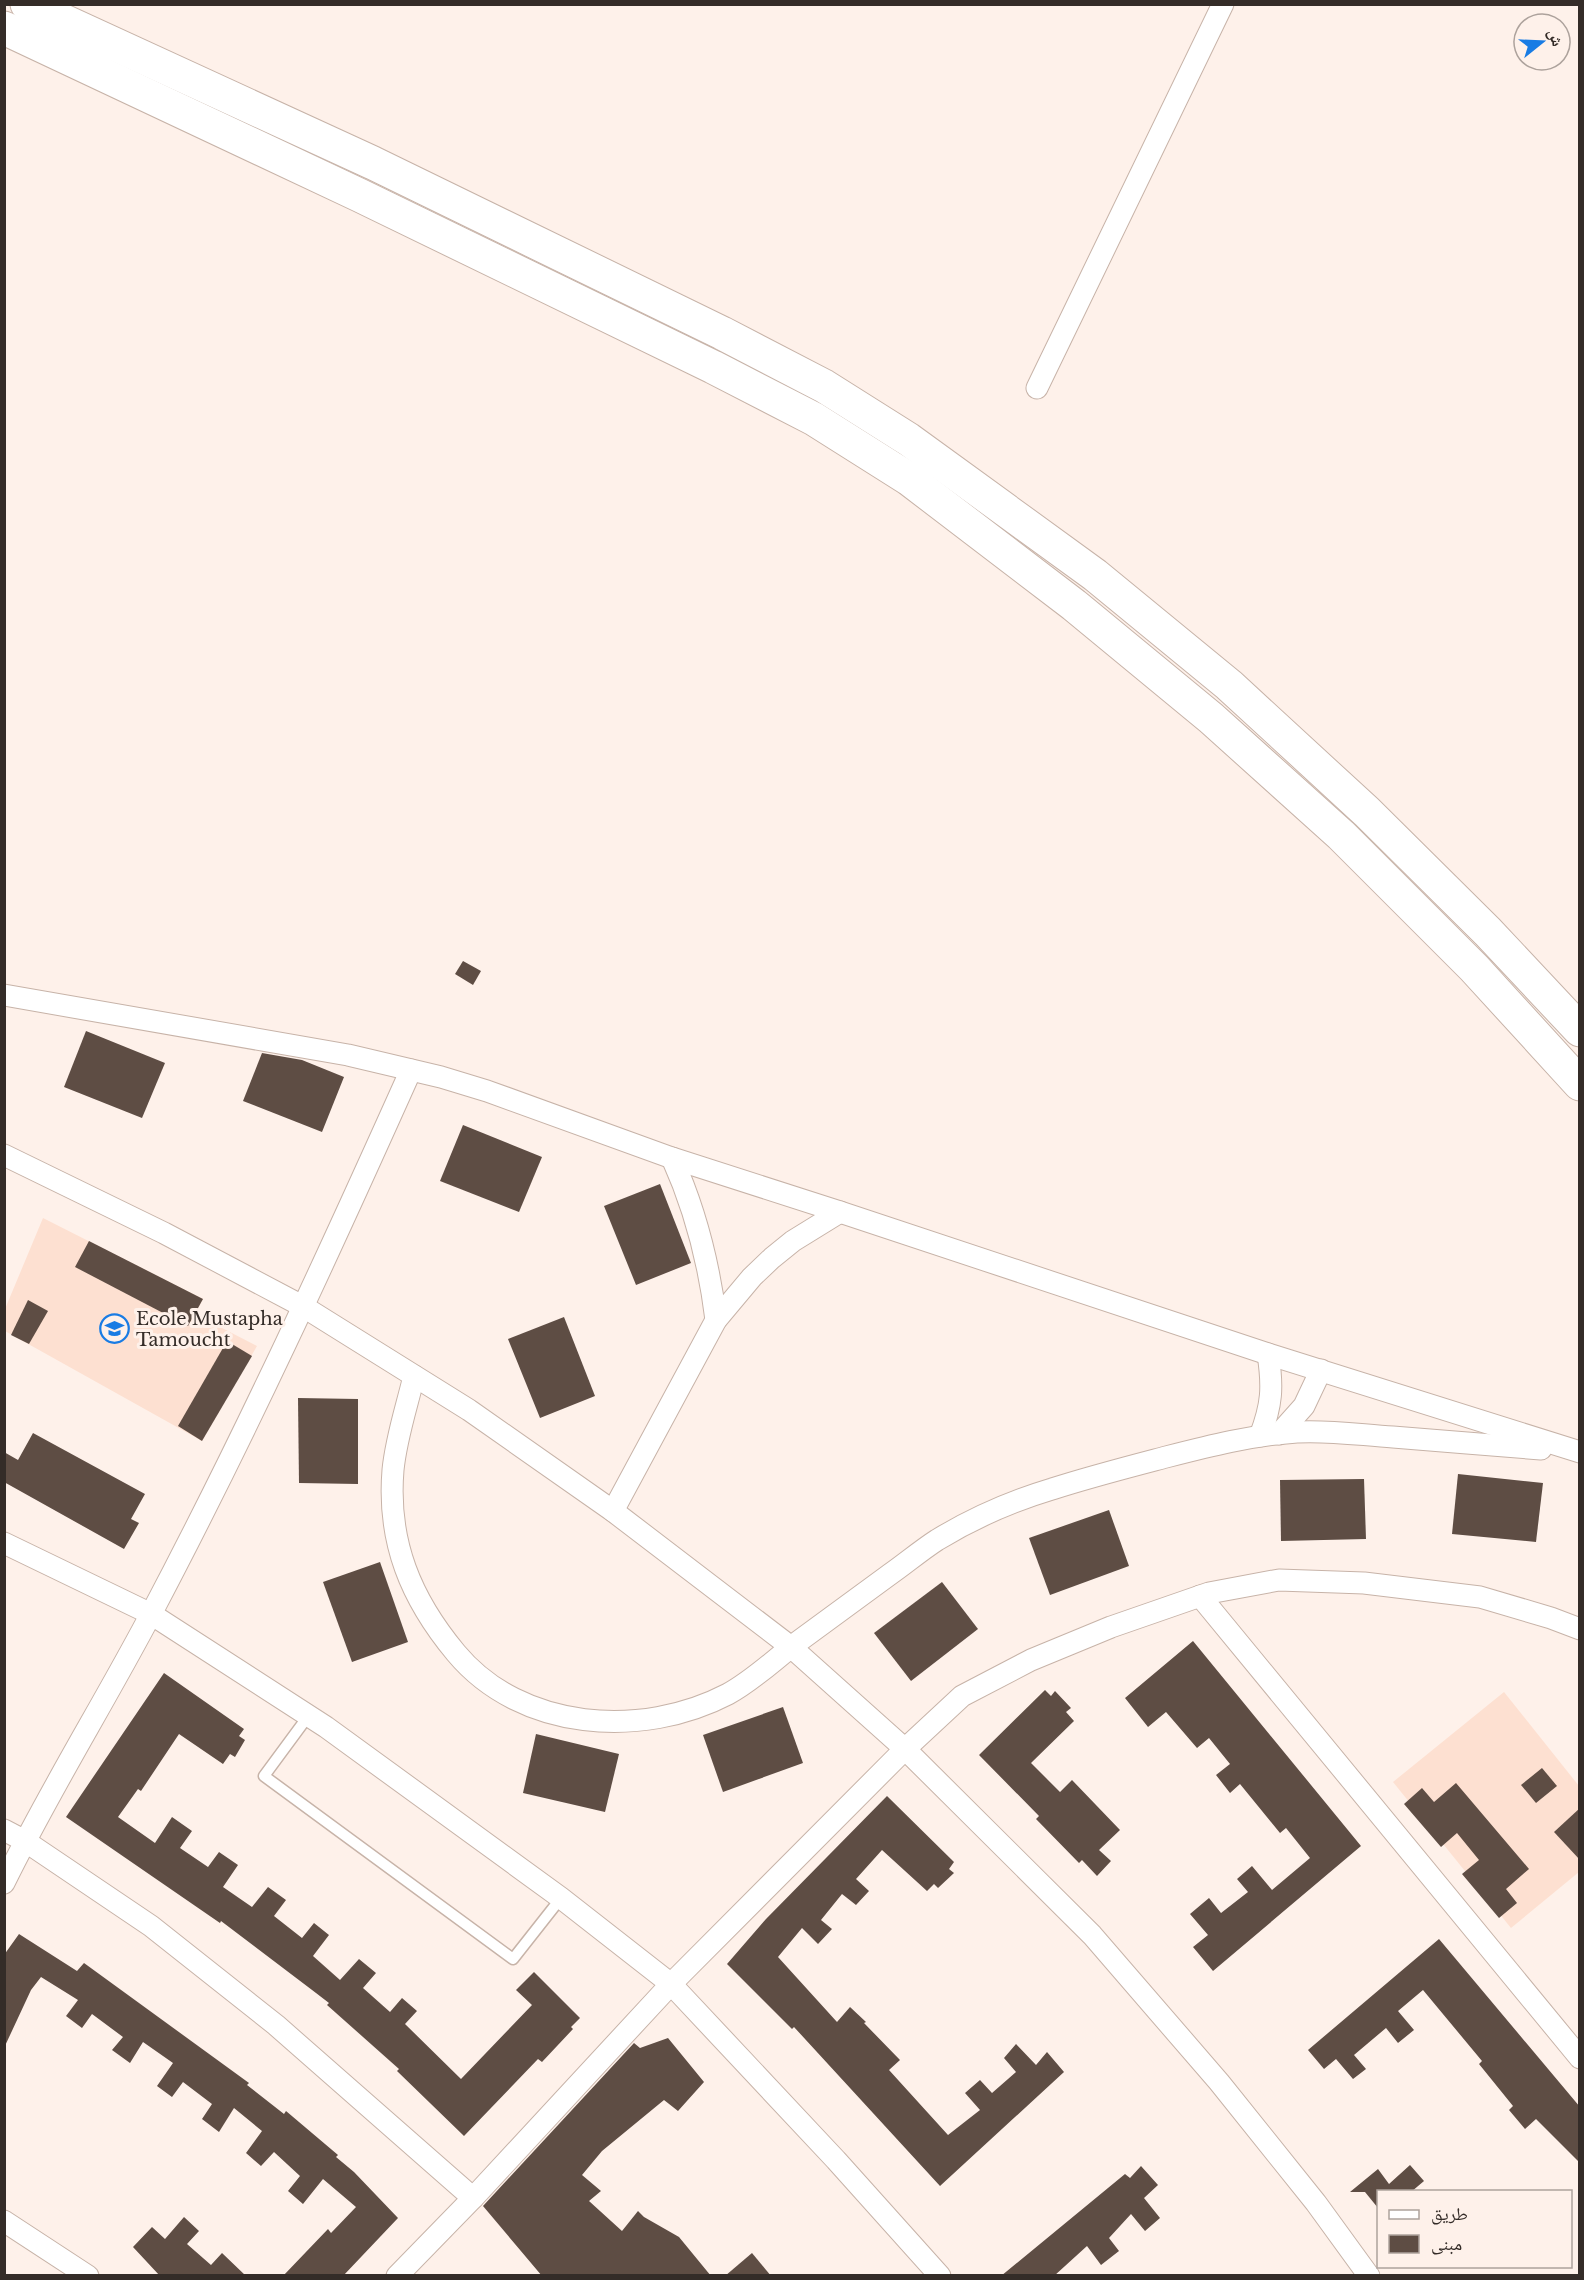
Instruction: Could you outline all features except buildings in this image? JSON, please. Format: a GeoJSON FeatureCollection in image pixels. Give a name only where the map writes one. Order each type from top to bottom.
{"type":"FeatureCollection","features":[{"type":"Feature","properties":{"kind":"highway"},"geometry":{"type":"LineString","coordinates":[[27,4],[373,163],[711,328],[824,386],[908,439],[1095,575],[1229,685],[1367,812],[1488,932],[1580,1030]]}},
{"type":"Feature","properties":{"kind":"highway"},"geometry":{"type":"LineString","coordinates":[[4,28],[359,195],[713,366],[814,418],[909,479],[1074,605],[1211,718],[1341,835],[1474,968],[1580,1084]]}},
{"type":"Feature","properties":{"kind":"street"},"geometry":{"type":"LineString","coordinates":[[1037,387],[1222,4]]}},
{"type":"Feature","properties":{"kind":"street"},"geometry":{"type":"LineString","coordinates":[[4,995],[348,1055],[487,1091],[672,1158],[1268,1354],[1578,1452]]}},
{"type":"Feature","properties":{"kind":"street"},"geometry":{"type":"LineString","coordinates":[[4,1883],[25,1840],[151,1614],[304,1307],[411,1070]]}},
{"type":"Feature","properties":{"kind":"street"},"geometry":{"type":"LineString","coordinates":[[4,1155],[164,1233],[304,1307],[469,1410],[613,1511],[791,1647],[905,1749],[1092,1935],[1219,2082],[1316,2203],[1368,2276]]}},
{"type":"Feature","properties":{"kind":"street"},"geometry":{"type":"LineString","coordinates":[[672,1158],[701,1237],[708,1264],[716,1320]]}},
{"type":"Feature","properties":{"kind":"street"},"geometry":{"type":"LineString","coordinates":[[613,1511],[716,1320],[752,1277],[772,1258],[793,1240],[840,1212]]}},
{"type":"Feature","properties":{"kind":"street"},"geometry":{"type":"LineString","coordinates":[[1268,1354],[1272,1393],[1269,1435]]}},
{"type":"Feature","properties":{"kind":"street"},"geometry":{"type":"LineString","coordinates":[[1269,1435],[1304,1406],[1320,1370]]}},
{"type":"Feature","properties":{"kind":"street"},"geometry":{"type":"LineString","coordinates":[[414,1376],[393,1468],[392,1512],[400,1555],[416,1596],[440,1633],[464,1662],[500,1692],[538,1710],[581,1721],[626,1721],[676,1715],[727,1695],[751,1680],[791,1647],[936,1541],[992,1511],[1049,1490],[1109,1472],[1203,1448],[1269,1435],[1325,1432],[1578,1452]]}},
{"type":"Feature","properties":{"kind":"street"},"geometry":{"type":"LineString","coordinates":[[4,1543],[151,1614],[309,1715],[561,1898],[671,1984],[820,2143],[940,2276]]}},
{"type":"Feature","properties":{"kind":"street"},"geometry":{"type":"LineString","coordinates":[[397,2276],[473,2198],[671,1984],[905,1749],[962,1696],[1031,1660],[1111,1628],[1200,1596],[1279,1580],[1364,1583],[1480,1598],[1551,1617],[1580,1629]]}},
{"type":"Feature","properties":{"kind":"street"},"geometry":{"type":"LineString","coordinates":[[1200,1596],[1580,2058]]}},
{"type":"Feature","properties":{"kind":"street"},"geometry":{"type":"LineString","coordinates":[[4,1830],[25,1840],[151,1926],[276,2025],[473,2198]]}},
{"type":"Feature","properties":{"kind":"street"},"geometry":{"type":"LineString","coordinates":[[4,2221],[88,2276]]}},
{"type":"Feature","properties":{"kind":"lane"},"geometry":{"type":"LineString","coordinates":[[309,1715],[264,1776],[513,1959],[561,1898]]}},
{"type":"Feature","properties":{"kind":"shaded area","name":"Ecole Mustapha Tamoucht"},"geometry":{"type":"Polygon","coordinates":[[[43,1218],[203,1299],[195,1314],[257,1346],[202,1441],[5,1331],[5,1309],[43,1218]]]}},
{"type":"Feature","properties":{"kind":"shaded area"},"geometry":{"type":"Polygon","coordinates":[[[1504,1692],[1579,1786],[1579,1872],[1511,1928],[1393,1782],[1504,1692]]]}},
{"type":"Feature","properties":{"kind":"place","name":"Ecole Mustapha Tamoucht"},"geometry":{"type":"Point","coordinates":[115,1329]}}]}
